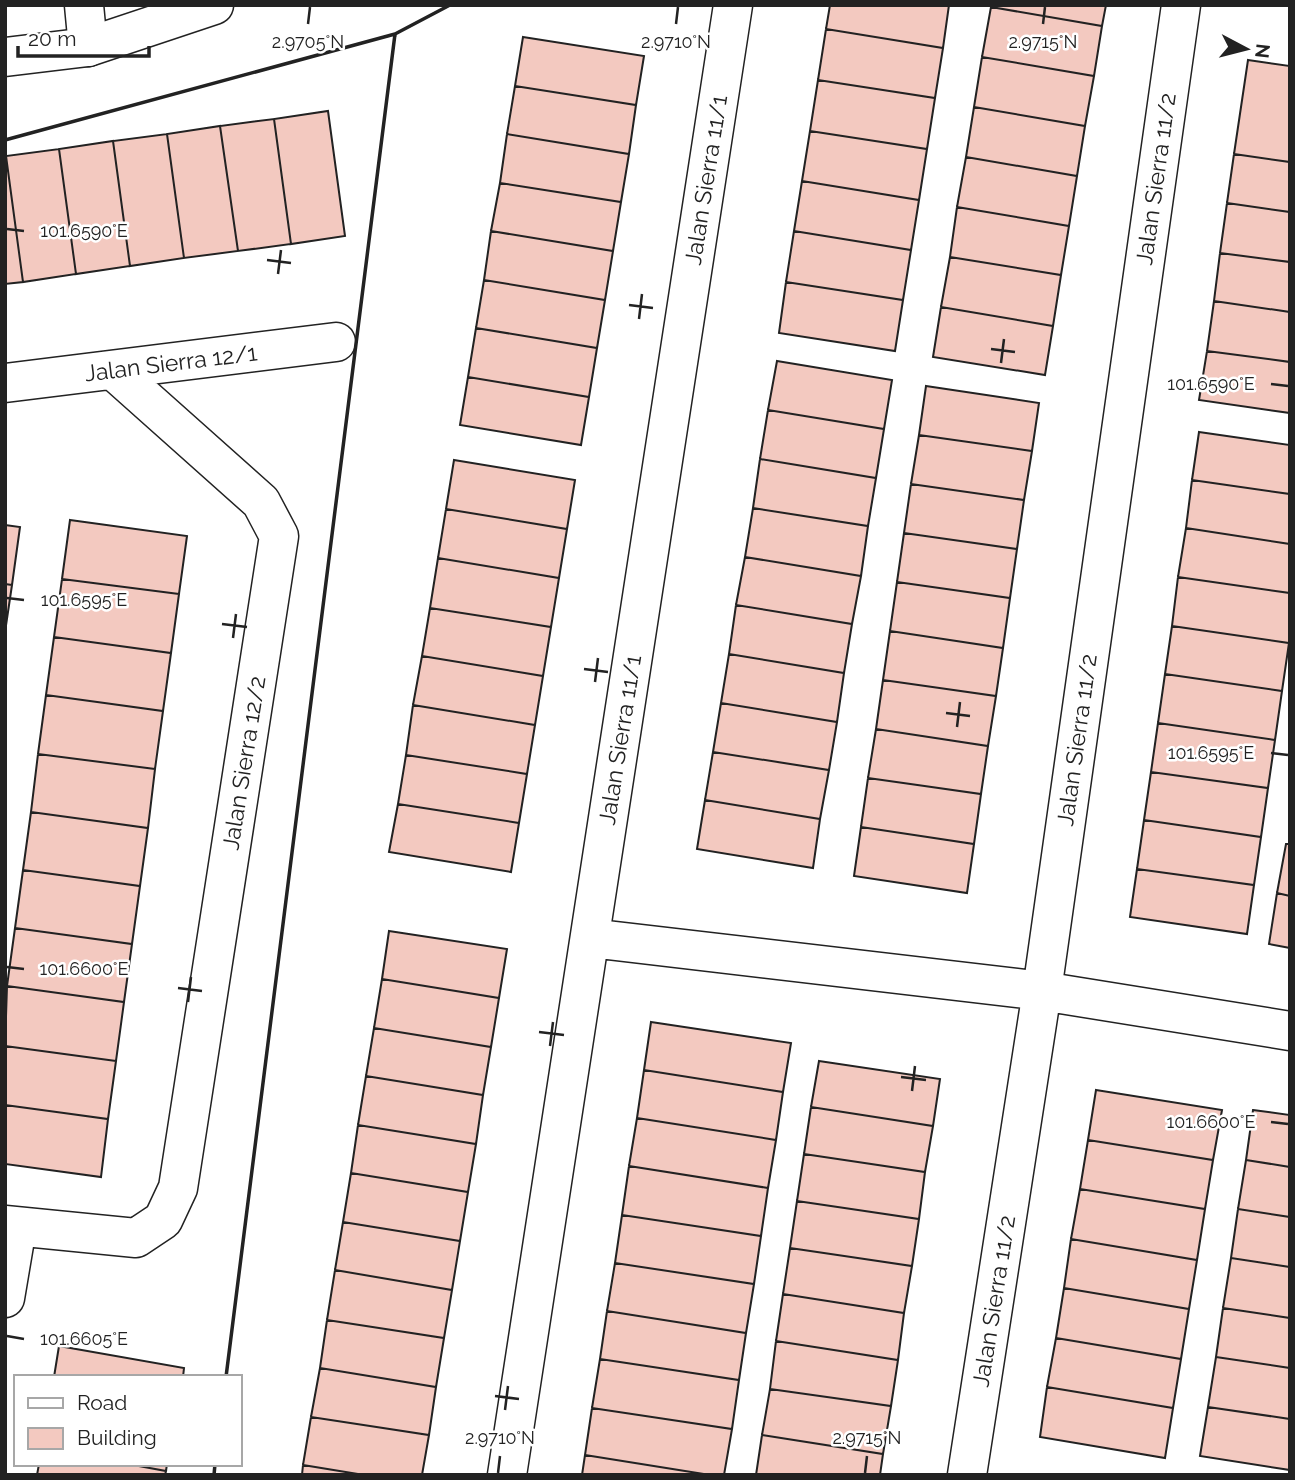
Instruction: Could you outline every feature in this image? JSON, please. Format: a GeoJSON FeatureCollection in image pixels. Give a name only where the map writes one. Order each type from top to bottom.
{"type":"FeatureCollection","features":[{"type":"Feature","properties":{"kind":"street"},"geometry":{"type":"LineString","coordinates":[[84,5],[88,47]]}},
{"type":"Feature","properties":{"kind":"street"},"geometry":{"type":"LineString","coordinates":[[5,57],[88,47],[214,5]]}},
{"type":"Feature","properties":{"kind":"street","name":"Jalan Sierra 11/1"},"geometry":{"type":"LineString","coordinates":[[507,1475],[733,5]]}},
{"type":"Feature","properties":{"kind":"street","name":"Jalan Sierra 11/2"},"geometry":{"type":"LineString","coordinates":[[967,1475],[1042,992],[1181,5]]}},
{"type":"Feature","properties":{"kind":"street","name":"Jalan Sierra 12/1"},"geometry":{"type":"LineString","coordinates":[[5,383],[336,342]]}},
{"type":"Feature","properties":{"kind":"street","name":"Jalan Sierra 12/2"},"geometry":{"type":"LineString","coordinates":[[11,1226],[136,1238],[163,1220],[178,1188],[279,536],[261,502],[113,370]]}},
{"type":"Feature","properties":{"kind":"street"},"geometry":{"type":"LineString","coordinates":[[590,937],[1042,992],[1290,1031]]}},
{"type":"Feature","properties":{"kind":"street"},"geometry":{"type":"LineString","coordinates":[[5,1298],[11,1226]]}},
{"type":"Feature","properties":{"kind":"building"},"geometry":{"type":"Polygon","coordinates":[[[830,5],[949,5],[943,48],[826,29],[830,5]]]}},
{"type":"Feature","properties":{"kind":"building"},"geometry":{"type":"Polygon","coordinates":[[[991,5],[1106,5],[1102,26],[991,5]]]}},
{"type":"Feature","properties":{"kind":"building"},"geometry":{"type":"Polygon","coordinates":[[[991,7],[1102,26],[1094,76],[982,57],[991,7]]]}},
{"type":"Feature","properties":{"kind":"building"},"geometry":{"type":"Polygon","coordinates":[[[826,29],[943,48],[935,98],[818,80],[826,29]]]}},
{"type":"Feature","properties":{"kind":"building"},"geometry":{"type":"Polygon","coordinates":[[[523,37],[644,56],[636,105],[515,86],[523,37]]]}},
{"type":"Feature","properties":{"kind":"building"},"geometry":{"type":"Polygon","coordinates":[[[982,57],[1094,76],[1085,126],[974,107],[982,57]]]}},
{"type":"Feature","properties":{"kind":"building"},"geometry":{"type":"Polygon","coordinates":[[[1248,60],[1290,66],[1290,162],[1234,154],[1248,60]]]}},
{"type":"Feature","properties":{"kind":"building"},"geometry":{"type":"Polygon","coordinates":[[[818,80],[935,98],[927,149],[810,131],[818,80]]]}},
{"type":"Feature","properties":{"kind":"building"},"geometry":{"type":"Polygon","coordinates":[[[515,86],[636,105],[629,154],[507,134],[515,86]]]}},
{"type":"Feature","properties":{"kind":"building"},"geometry":{"type":"Polygon","coordinates":[[[974,107],[1085,126],[1077,176],[966,157],[974,107]]]}},
{"type":"Feature","properties":{"kind":"building"},"geometry":{"type":"Polygon","coordinates":[[[328,111],[345,236],[291,244],[274,119],[328,111]]]}},
{"type":"Feature","properties":{"kind":"building"},"geometry":{"type":"Polygon","coordinates":[[[274,119],[291,244],[238,251],[220,126],[274,119]]]}},
{"type":"Feature","properties":{"kind":"building"},"geometry":{"type":"Polygon","coordinates":[[[220,126],[238,251],[184,258],[167,134],[220,126]]]}},
{"type":"Feature","properties":{"kind":"building"},"geometry":{"type":"Polygon","coordinates":[[[810,131],[927,149],[919,200],[802,181],[810,131]]]}},
{"type":"Feature","properties":{"kind":"building"},"geometry":{"type":"Polygon","coordinates":[[[167,134],[184,258],[130,266],[113,141],[167,134]]]}},
{"type":"Feature","properties":{"kind":"building"},"geometry":{"type":"Polygon","coordinates":[[[507,134],[629,154],[621,202],[500,183],[507,134]]]}},
{"type":"Feature","properties":{"kind":"building"},"geometry":{"type":"Polygon","coordinates":[[[113,141],[130,266],[76,274],[59,149],[113,141]]]}},
{"type":"Feature","properties":{"kind":"building"},"geometry":{"type":"Polygon","coordinates":[[[59,149],[76,274],[23,282],[6,156],[59,149]]]}},
{"type":"Feature","properties":{"kind":"building"},"geometry":{"type":"Polygon","coordinates":[[[1234,154],[1290,162],[1290,212],[1227,203],[1234,154]]]}},
{"type":"Feature","properties":{"kind":"building"},"geometry":{"type":"Polygon","coordinates":[[[5,156],[23,282],[5,284],[5,156]]]}},
{"type":"Feature","properties":{"kind":"building"},"geometry":{"type":"Polygon","coordinates":[[[966,157],[1077,176],[1069,226],[957,207],[966,157]]]}},
{"type":"Feature","properties":{"kind":"building"},"geometry":{"type":"Polygon","coordinates":[[[802,181],[919,200],[911,250],[794,231],[802,181]]]}},
{"type":"Feature","properties":{"kind":"building"},"geometry":{"type":"Polygon","coordinates":[[[500,183],[621,202],[613,251],[491,231],[500,183]]]}},
{"type":"Feature","properties":{"kind":"building"},"geometry":{"type":"Polygon","coordinates":[[[1227,203],[1290,212],[1290,262],[1220,253],[1227,203]]]}},
{"type":"Feature","properties":{"kind":"building"},"geometry":{"type":"Polygon","coordinates":[[[957,207],[1069,226],[1061,275],[950,257],[957,207]]]}},
{"type":"Feature","properties":{"kind":"building"},"geometry":{"type":"Polygon","coordinates":[[[491,231],[613,251],[605,300],[484,280],[491,231]]]}},
{"type":"Feature","properties":{"kind":"building"},"geometry":{"type":"Polygon","coordinates":[[[794,231],[911,250],[903,300],[786,282],[794,231]]]}},
{"type":"Feature","properties":{"kind":"building"},"geometry":{"type":"Polygon","coordinates":[[[1220,253],[1290,262],[1290,312],[1214,301],[1220,253]]]}},
{"type":"Feature","properties":{"kind":"building"},"geometry":{"type":"Polygon","coordinates":[[[950,257],[1061,275],[1053,326],[941,307],[950,257]]]}},
{"type":"Feature","properties":{"kind":"building"},"geometry":{"type":"Polygon","coordinates":[[[484,280],[605,300],[597,348],[476,328],[484,280]]]}},
{"type":"Feature","properties":{"kind":"building"},"geometry":{"type":"Polygon","coordinates":[[[786,282],[903,300],[895,351],[779,333],[786,282]]]}},
{"type":"Feature","properties":{"kind":"building"},"geometry":{"type":"Polygon","coordinates":[[[1214,301],[1290,312],[1290,362],[1207,351],[1214,301]]]}},
{"type":"Feature","properties":{"kind":"building"},"geometry":{"type":"Polygon","coordinates":[[[941,307],[1053,326],[1045,375],[933,357],[941,307]]]}},
{"type":"Feature","properties":{"kind":"building"},"geometry":{"type":"Polygon","coordinates":[[[476,328],[597,348],[589,397],[468,377],[476,328]]]}},
{"type":"Feature","properties":{"kind":"building"},"geometry":{"type":"Polygon","coordinates":[[[1207,351],[1290,362],[1290,413],[1199,400],[1207,351]]]}},
{"type":"Feature","properties":{"kind":"building"},"geometry":{"type":"Polygon","coordinates":[[[777,361],[892,380],[884,429],[768,410],[777,361]]]}},
{"type":"Feature","properties":{"kind":"building"},"geometry":{"type":"Polygon","coordinates":[[[468,377],[589,397],[581,445],[460,425],[468,377]]]}},
{"type":"Feature","properties":{"kind":"building"},"geometry":{"type":"Polygon","coordinates":[[[926,386],[1039,403],[1032,451],[919,435],[926,386]]]}},
{"type":"Feature","properties":{"kind":"building"},"geometry":{"type":"Polygon","coordinates":[[[768,410],[884,429],[876,478],[760,459],[768,410]]]}},
{"type":"Feature","properties":{"kind":"building"},"geometry":{"type":"Polygon","coordinates":[[[1199,432],[1290,445],[1290,494],[1192,480],[1199,432]]]}},
{"type":"Feature","properties":{"kind":"building"},"geometry":{"type":"Polygon","coordinates":[[[919,435],[1032,451],[1024,500],[911,484],[919,435]]]}},
{"type":"Feature","properties":{"kind":"building"},"geometry":{"type":"Polygon","coordinates":[[[760,459],[876,478],[868,526],[753,508],[760,459]]]}},
{"type":"Feature","properties":{"kind":"building"},"geometry":{"type":"Polygon","coordinates":[[[454,460],[575,480],[567,529],[446,509],[454,460]]]}},
{"type":"Feature","properties":{"kind":"building"},"geometry":{"type":"Polygon","coordinates":[[[1192,480],[1290,494],[1290,544],[1186,528],[1192,480]]]}},
{"type":"Feature","properties":{"kind":"building"},"geometry":{"type":"Polygon","coordinates":[[[911,484],[1024,500],[1017,549],[904,533],[911,484]]]}},
{"type":"Feature","properties":{"kind":"building"},"geometry":{"type":"Polygon","coordinates":[[[753,508],[868,526],[861,576],[745,557],[753,508]]]}},
{"type":"Feature","properties":{"kind":"building"},"geometry":{"type":"Polygon","coordinates":[[[446,509],[567,529],[559,578],[438,558],[446,509]]]}},
{"type":"Feature","properties":{"kind":"building"},"geometry":{"type":"Polygon","coordinates":[[[70,520],[187,536],[179,594],[62,579],[70,520]]]}},
{"type":"Feature","properties":{"kind":"building"},"geometry":{"type":"Polygon","coordinates":[[[5,525],[20,527],[12,585],[5,584],[5,525]]]}},
{"type":"Feature","properties":{"kind":"building"},"geometry":{"type":"Polygon","coordinates":[[[1186,528],[1290,544],[1290,593],[1178,577],[1186,528]]]}},
{"type":"Feature","properties":{"kind":"building"},"geometry":{"type":"Polygon","coordinates":[[[904,533],[1017,549],[1010,598],[897,582],[904,533]]]}},
{"type":"Feature","properties":{"kind":"building"},"geometry":{"type":"Polygon","coordinates":[[[745,557],[861,576],[852,624],[736,605],[745,557]]]}},
{"type":"Feature","properties":{"kind":"building"},"geometry":{"type":"Polygon","coordinates":[[[438,558],[559,578],[551,627],[430,608],[438,558]]]}},
{"type":"Feature","properties":{"kind":"building"},"geometry":{"type":"Polygon","coordinates":[[[1178,577],[1290,593],[1289,643],[1172,626],[1178,577]]]}},
{"type":"Feature","properties":{"kind":"building"},"geometry":{"type":"Polygon","coordinates":[[[62,579],[179,594],[171,653],[54,637],[62,579]]]}},
{"type":"Feature","properties":{"kind":"building"},"geometry":{"type":"Polygon","coordinates":[[[897,582],[1010,598],[1003,648],[890,631],[897,582]]]}},
{"type":"Feature","properties":{"kind":"building"},"geometry":{"type":"Polygon","coordinates":[[[5,584],[12,585],[5,632],[5,584]]]}},
{"type":"Feature","properties":{"kind":"building"},"geometry":{"type":"Polygon","coordinates":[[[736,605],[852,624],[844,673],[729,654],[736,605]]]}},
{"type":"Feature","properties":{"kind":"building"},"geometry":{"type":"Polygon","coordinates":[[[430,608],[551,627],[543,676],[422,656],[430,608]]]}},
{"type":"Feature","properties":{"kind":"building"},"geometry":{"type":"Polygon","coordinates":[[[1172,626],[1289,643],[1282,691],[1165,674],[1172,626]]]}},
{"type":"Feature","properties":{"kind":"building"},"geometry":{"type":"Polygon","coordinates":[[[890,631],[1003,648],[996,696],[883,680],[890,631]]]}},
{"type":"Feature","properties":{"kind":"building"},"geometry":{"type":"Polygon","coordinates":[[[54,637],[171,653],[163,711],[46,695],[54,637]]]}},
{"type":"Feature","properties":{"kind":"building"},"geometry":{"type":"Polygon","coordinates":[[[729,654],[844,673],[837,722],[721,703],[729,654]]]}},
{"type":"Feature","properties":{"kind":"building"},"geometry":{"type":"Polygon","coordinates":[[[422,656],[543,676],[535,725],[413,705],[422,656]]]}},
{"type":"Feature","properties":{"kind":"building"},"geometry":{"type":"Polygon","coordinates":[[[1165,674],[1282,691],[1275,740],[1158,723],[1165,674]]]}},
{"type":"Feature","properties":{"kind":"building"},"geometry":{"type":"Polygon","coordinates":[[[883,680],[996,696],[988,746],[876,729],[883,680]]]}},
{"type":"Feature","properties":{"kind":"building"},"geometry":{"type":"Polygon","coordinates":[[[46,695],[163,711],[155,769],[38,754],[46,695]]]}},
{"type":"Feature","properties":{"kind":"building"},"geometry":{"type":"Polygon","coordinates":[[[721,703],[837,722],[829,770],[713,752],[721,703]]]}},
{"type":"Feature","properties":{"kind":"building"},"geometry":{"type":"Polygon","coordinates":[[[413,705],[535,725],[527,774],[406,755],[413,705]]]}},
{"type":"Feature","properties":{"kind":"building"},"geometry":{"type":"Polygon","coordinates":[[[1158,723],[1275,740],[1268,788],[1151,772],[1158,723]]]}},
{"type":"Feature","properties":{"kind":"building"},"geometry":{"type":"Polygon","coordinates":[[[876,729],[988,746],[981,794],[868,778],[876,729]]]}},
{"type":"Feature","properties":{"kind":"building"},"geometry":{"type":"Polygon","coordinates":[[[713,752],[829,770],[820,819],[705,800],[713,752]]]}},
{"type":"Feature","properties":{"kind":"building"},"geometry":{"type":"Polygon","coordinates":[[[38,754],[155,769],[148,828],[31,812],[38,754]]]}},
{"type":"Feature","properties":{"kind":"building"},"geometry":{"type":"Polygon","coordinates":[[[406,755],[527,774],[519,823],[398,804],[406,755]]]}},
{"type":"Feature","properties":{"kind":"building"},"geometry":{"type":"Polygon","coordinates":[[[1151,772],[1268,788],[1261,837],[1144,820],[1151,772]]]}},
{"type":"Feature","properties":{"kind":"building"},"geometry":{"type":"Polygon","coordinates":[[[868,778],[981,794],[974,844],[861,827],[868,778]]]}},
{"type":"Feature","properties":{"kind":"building"},"geometry":{"type":"Polygon","coordinates":[[[705,800],[820,819],[813,868],[697,849],[705,800]]]}},
{"type":"Feature","properties":{"kind":"building"},"geometry":{"type":"Polygon","coordinates":[[[398,804],[519,823],[511,872],[389,852],[398,804]]]}},
{"type":"Feature","properties":{"kind":"building"},"geometry":{"type":"Polygon","coordinates":[[[31,812],[148,828],[140,886],[23,870],[31,812]]]}},
{"type":"Feature","properties":{"kind":"building"},"geometry":{"type":"Polygon","coordinates":[[[1144,820],[1261,837],[1254,885],[1137,869],[1144,820]]]}},
{"type":"Feature","properties":{"kind":"building"},"geometry":{"type":"Polygon","coordinates":[[[861,827],[974,844],[967,893],[854,876],[861,827]]]}},
{"type":"Feature","properties":{"kind":"building"},"geometry":{"type":"Polygon","coordinates":[[[1286,844],[1290,844],[1290,896],[1277,893],[1286,844]]]}},
{"type":"Feature","properties":{"kind":"building"},"geometry":{"type":"Polygon","coordinates":[[[1137,869],[1254,885],[1247,934],[1130,917],[1137,869]]]}},
{"type":"Feature","properties":{"kind":"building"},"geometry":{"type":"Polygon","coordinates":[[[23,870],[140,886],[132,944],[15,928],[23,870]]]}},
{"type":"Feature","properties":{"kind":"building"},"geometry":{"type":"Polygon","coordinates":[[[1277,893],[1290,896],[1290,948],[1269,944],[1277,893]]]}},
{"type":"Feature","properties":{"kind":"building"},"geometry":{"type":"Polygon","coordinates":[[[15,928],[132,944],[124,1002],[7,986],[15,928]]]}},
{"type":"Feature","properties":{"kind":"building"},"geometry":{"type":"Polygon","coordinates":[[[389,931],[507,949],[499,998],[382,979],[389,931]]]}},
{"type":"Feature","properties":{"kind":"building"},"geometry":{"type":"Polygon","coordinates":[[[382,979],[499,998],[491,1047],[374,1028],[382,979]]]}},
{"type":"Feature","properties":{"kind":"building"},"geometry":{"type":"Polygon","coordinates":[[[7,986],[124,1002],[116,1061],[5,1046],[7,986]]]}},
{"type":"Feature","properties":{"kind":"building"},"geometry":{"type":"Polygon","coordinates":[[[651,1022],[791,1043],[783,1092],[644,1070],[651,1022]]]}},
{"type":"Feature","properties":{"kind":"building"},"geometry":{"type":"Polygon","coordinates":[[[374,1028],[491,1047],[483,1095],[366,1076],[374,1028]]]}},
{"type":"Feature","properties":{"kind":"building"},"geometry":{"type":"Polygon","coordinates":[[[5,1046],[116,1061],[108,1119],[5,1105],[5,1046]]]}},
{"type":"Feature","properties":{"kind":"building"},"geometry":{"type":"Polygon","coordinates":[[[819,1061],[940,1079],[933,1126],[811,1107],[819,1061]]]}},
{"type":"Feature","properties":{"kind":"building"},"geometry":{"type":"Polygon","coordinates":[[[644,1070],[783,1092],[776,1140],[637,1118],[644,1070]]]}},
{"type":"Feature","properties":{"kind":"building"},"geometry":{"type":"Polygon","coordinates":[[[366,1076],[483,1095],[476,1144],[358,1125],[366,1076]]]}},
{"type":"Feature","properties":{"kind":"building"},"geometry":{"type":"Polygon","coordinates":[[[1096,1090],[1222,1110],[1213,1160],[1088,1140],[1096,1090]]]}},
{"type":"Feature","properties":{"kind":"building"},"geometry":{"type":"Polygon","coordinates":[[[5,1105],[108,1119],[101,1177],[5,1164],[5,1105]]]}},
{"type":"Feature","properties":{"kind":"building"},"geometry":{"type":"Polygon","coordinates":[[[811,1107],[933,1126],[925,1172],[804,1154],[811,1107]]]}},
{"type":"Feature","properties":{"kind":"building"},"geometry":{"type":"Polygon","coordinates":[[[1253,1110],[1290,1115],[1290,1167],[1246,1160],[1253,1110]]]}},
{"type":"Feature","properties":{"kind":"building"},"geometry":{"type":"Polygon","coordinates":[[[637,1118],[776,1140],[768,1188],[629,1166],[637,1118]]]}},
{"type":"Feature","properties":{"kind":"building"},"geometry":{"type":"Polygon","coordinates":[[[358,1125],[476,1144],[468,1192],[351,1173],[358,1125]]]}},
{"type":"Feature","properties":{"kind":"building"},"geometry":{"type":"Polygon","coordinates":[[[1088,1140],[1213,1160],[1205,1209],[1080,1189],[1088,1140]]]}},
{"type":"Feature","properties":{"kind":"building"},"geometry":{"type":"Polygon","coordinates":[[[804,1154],[925,1172],[919,1219],[797,1201],[804,1154]]]}},
{"type":"Feature","properties":{"kind":"building"},"geometry":{"type":"Polygon","coordinates":[[[1246,1160],[1290,1167],[1290,1217],[1238,1209],[1246,1160]]]}},
{"type":"Feature","properties":{"kind":"building"},"geometry":{"type":"Polygon","coordinates":[[[629,1166],[768,1188],[761,1236],[622,1215],[629,1166]]]}},
{"type":"Feature","properties":{"kind":"building"},"geometry":{"type":"Polygon","coordinates":[[[351,1173],[468,1192],[460,1241],[343,1222],[351,1173]]]}},
{"type":"Feature","properties":{"kind":"building"},"geometry":{"type":"Polygon","coordinates":[[[1080,1189],[1205,1209],[1197,1260],[1071,1239],[1080,1189]]]}},
{"type":"Feature","properties":{"kind":"building"},"geometry":{"type":"Polygon","coordinates":[[[797,1201],[919,1219],[912,1266],[790,1248],[797,1201]]]}},
{"type":"Feature","properties":{"kind":"building"},"geometry":{"type":"Polygon","coordinates":[[[1238,1209],[1290,1217],[1290,1267],[1231,1258],[1238,1209]]]}},
{"type":"Feature","properties":{"kind":"building"},"geometry":{"type":"Polygon","coordinates":[[[622,1215],[761,1236],[754,1284],[615,1263],[622,1215]]]}},
{"type":"Feature","properties":{"kind":"building"},"geometry":{"type":"Polygon","coordinates":[[[343,1222],[460,1241],[452,1290],[335,1270],[343,1222]]]}},
{"type":"Feature","properties":{"kind":"building"},"geometry":{"type":"Polygon","coordinates":[[[1071,1239],[1197,1260],[1189,1309],[1064,1288],[1071,1239]]]}},
{"type":"Feature","properties":{"kind":"building"},"geometry":{"type":"Polygon","coordinates":[[[790,1248],[912,1266],[904,1313],[783,1294],[790,1248]]]}},
{"type":"Feature","properties":{"kind":"building"},"geometry":{"type":"Polygon","coordinates":[[[1231,1258],[1290,1267],[1290,1318],[1223,1308],[1231,1258]]]}},
{"type":"Feature","properties":{"kind":"building"},"geometry":{"type":"Polygon","coordinates":[[[615,1263],[754,1284],[746,1333],[607,1311],[615,1263]]]}},
{"type":"Feature","properties":{"kind":"building"},"geometry":{"type":"Polygon","coordinates":[[[335,1270],[452,1290],[444,1338],[327,1320],[335,1270]]]}},
{"type":"Feature","properties":{"kind":"building"},"geometry":{"type":"Polygon","coordinates":[[[1064,1288],[1189,1309],[1181,1359],[1056,1338],[1064,1288]]]}},
{"type":"Feature","properties":{"kind":"building"},"geometry":{"type":"Polygon","coordinates":[[[783,1294],[904,1313],[898,1360],[776,1341],[783,1294]]]}},
{"type":"Feature","properties":{"kind":"building"},"geometry":{"type":"Polygon","coordinates":[[[1223,1308],[1290,1318],[1290,1368],[1216,1357],[1223,1308]]]}},
{"type":"Feature","properties":{"kind":"building"},"geometry":{"type":"Polygon","coordinates":[[[607,1311],[746,1333],[739,1380],[600,1359],[607,1311]]]}},
{"type":"Feature","properties":{"kind":"building"},"geometry":{"type":"Polygon","coordinates":[[[327,1320],[444,1338],[436,1387],[320,1368],[327,1320]]]}},
{"type":"Feature","properties":{"kind":"building"},"geometry":{"type":"Polygon","coordinates":[[[1056,1338],[1181,1359],[1173,1408],[1047,1387],[1056,1338]]]}},
{"type":"Feature","properties":{"kind":"building"},"geometry":{"type":"Polygon","coordinates":[[[776,1341],[898,1360],[891,1406],[770,1389],[776,1341]]]}},
{"type":"Feature","properties":{"kind":"building"},"geometry":{"type":"Polygon","coordinates":[[[59,1346],[184,1368],[183,1375],[54,1375],[59,1346]]]}},
{"type":"Feature","properties":{"kind":"building"},"geometry":{"type":"Polygon","coordinates":[[[1216,1357],[1290,1368],[1290,1419],[1208,1407],[1216,1357]]]}},
{"type":"Feature","properties":{"kind":"building"},"geometry":{"type":"Polygon","coordinates":[[[600,1359],[739,1380],[732,1429],[592,1408],[600,1359]]]}},
{"type":"Feature","properties":{"kind":"building"},"geometry":{"type":"Polygon","coordinates":[[[320,1368],[436,1387],[429,1435],[311,1417],[320,1368]]]}},
{"type":"Feature","properties":{"kind":"building"},"geometry":{"type":"Polygon","coordinates":[[[1047,1387],[1173,1408],[1165,1458],[1040,1437],[1047,1387]]]}},
{"type":"Feature","properties":{"kind":"building"},"geometry":{"type":"Polygon","coordinates":[[[770,1389],[891,1406],[883,1454],[762,1435],[770,1389]]]}},
{"type":"Feature","properties":{"kind":"building"},"geometry":{"type":"Polygon","coordinates":[[[1208,1407],[1290,1419],[1290,1470],[1200,1456],[1208,1407]]]}},
{"type":"Feature","properties":{"kind":"building"},"geometry":{"type":"Polygon","coordinates":[[[592,1408],[732,1429],[724,1475],[585,1455],[592,1408]]]}},
{"type":"Feature","properties":{"kind":"building"},"geometry":{"type":"Polygon","coordinates":[[[311,1417],[429,1435],[422,1475],[364,1475],[303,1465],[311,1417]]]}},
{"type":"Feature","properties":{"kind":"building"},"geometry":{"type":"Polygon","coordinates":[[[762,1435],[883,1454],[880,1475],[756,1475],[762,1435]]]}},
{"type":"Feature","properties":{"kind":"building"},"geometry":{"type":"Polygon","coordinates":[[[585,1455],[710,1475],[582,1475],[585,1455]]]}},
{"type":"Feature","properties":{"kind":"building"},"geometry":{"type":"Polygon","coordinates":[[[303,1465],[364,1475],[302,1475],[303,1465]]]}},
{"type":"Feature","properties":{"kind":"building"},"geometry":{"type":"Polygon","coordinates":[[[39,1466],[139,1466],[166,1471],[165,1475],[37,1475],[39,1466]]]}},
{"type":"Feature","properties":{"kind":"building"},"geometry":{"type":"Polygon","coordinates":[[[139,1466],[167,1466],[166,1471],[139,1466]]]}},
{"type":"Feature","properties":{"kind":"wall"},"geometry":{"type":"LineString","coordinates":[[395,36],[450,5]]}},
{"type":"Feature","properties":{"kind":"wall"},"geometry":{"type":"LineString","coordinates":[[5,140],[395,34],[226,1375]]}},
{"type":"Feature","properties":{"kind":"wall"},"geometry":{"type":"LineString","coordinates":[[214,1475],[215,1466]]}}]}
